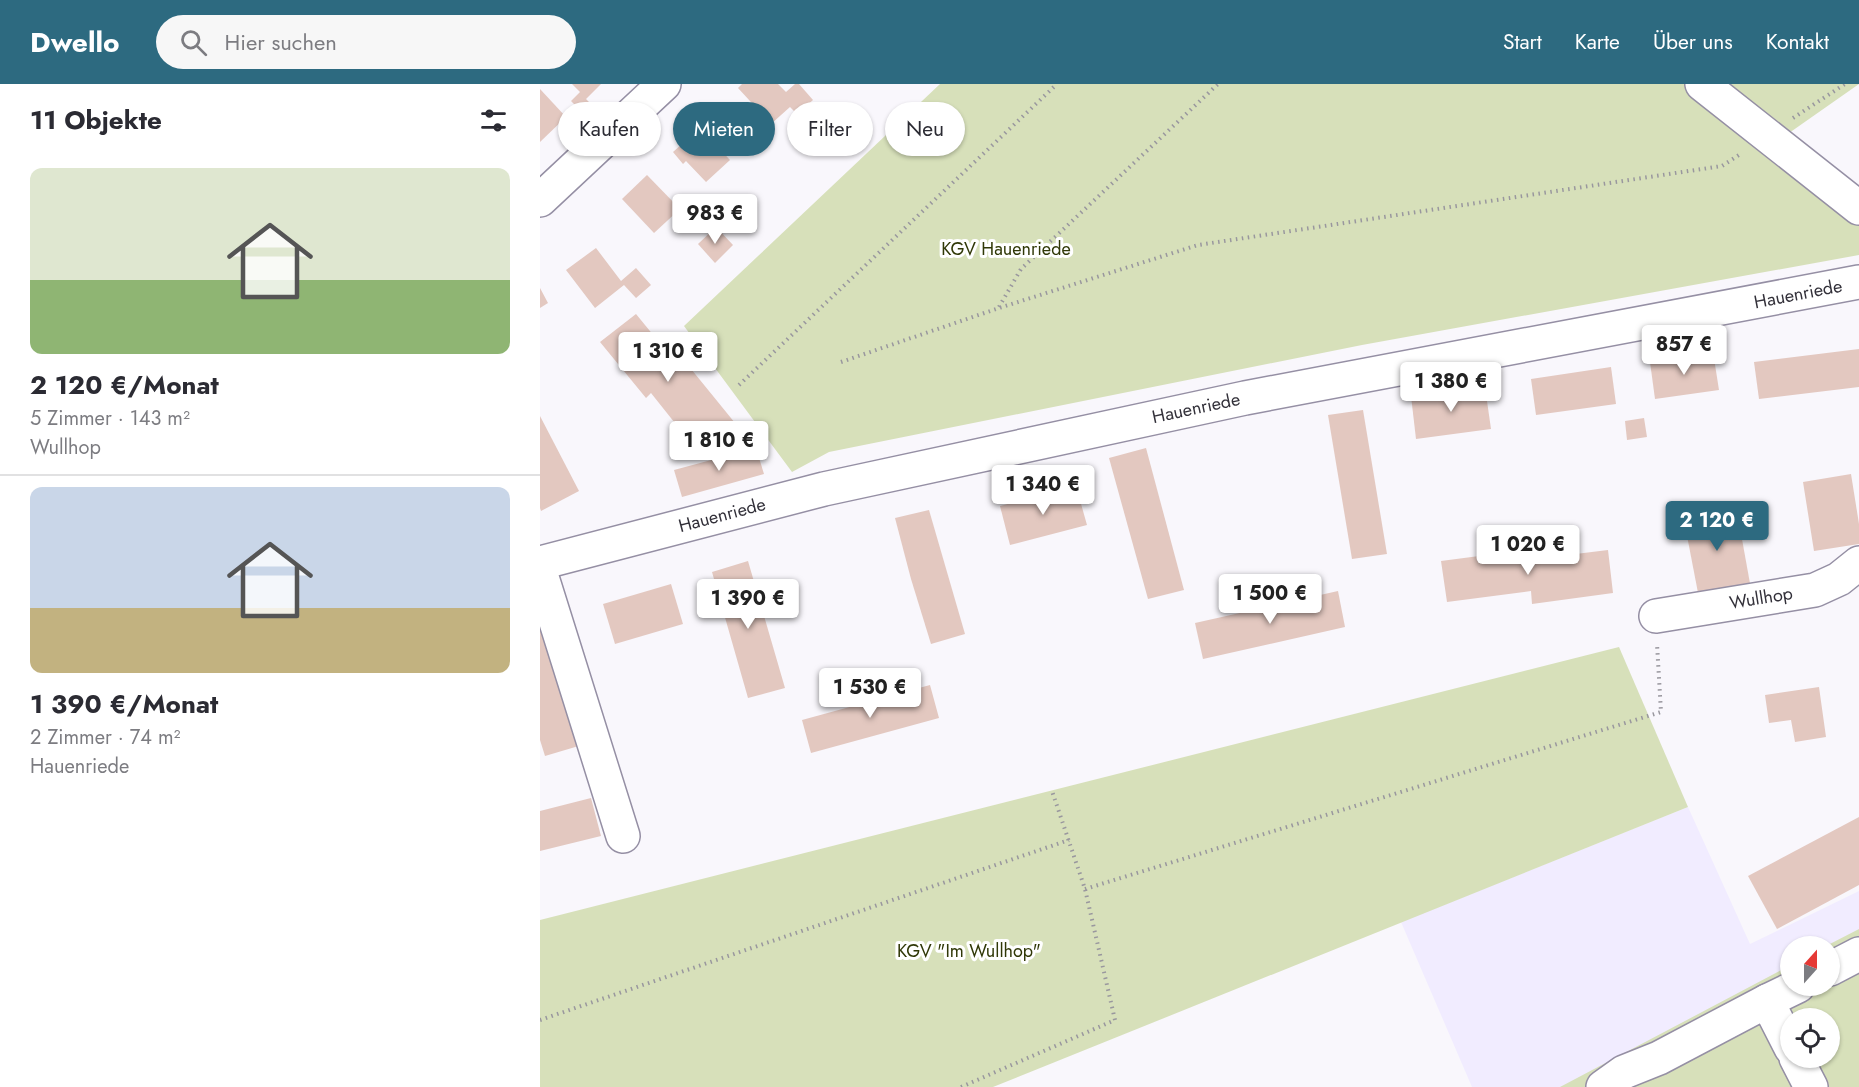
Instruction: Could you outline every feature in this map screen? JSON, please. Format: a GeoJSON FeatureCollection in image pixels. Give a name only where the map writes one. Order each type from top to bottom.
{"type":"FeatureCollection","features":[{"type":"Feature","properties":{"kind":"street"},"geometry":{"type":"LineString","coordinates":[[540,200],[664,84]]}},
{"type":"Feature","properties":{"kind":"street"},"geometry":{"type":"LineString","coordinates":[[1701,84],[1859,208]]}},
{"type":"Feature","properties":{"kind":"street","name":"Hauenriede"},"geometry":{"type":"LineString","coordinates":[[540,563],[824,489],[1233,400],[1859,282]]}},
{"type":"Feature","properties":{"kind":"street","name":"Wullhop"},"geometry":{"type":"LineString","coordinates":[[1656,616],[1815,590],[1839,579],[1859,563]]}},
{"type":"Feature","properties":{"kind":"street"},"geometry":{"type":"LineString","coordinates":[[540,571],[623,836]]}},
{"type":"Feature","properties":{"kind":"street"},"geometry":{"type":"LineString","coordinates":[[1840,964],[1859,954]]}},
{"type":"Feature","properties":{"kind":"street"},"geometry":{"type":"LineString","coordinates":[[1603,1087],[1624,1072],[1659,1058],[1780,995]]}},
{"type":"Feature","properties":{"kind":"street"},"geometry":{"type":"LineString","coordinates":[[1767,1001],[1780,1026]]}},
{"type":"Feature","properties":{"kind":"street"},"geometry":{"type":"LineString","coordinates":[[1801,1068],[1811,1087]]}},
{"type":"Feature","properties":{"kind":"path"},"geometry":{"type":"LineString","coordinates":[[739,385],[1057,84]]}},
{"type":"Feature","properties":{"kind":"path"},"geometry":{"type":"LineString","coordinates":[[999,308],[1021,269],[1218,84]]}},
{"type":"Feature","properties":{"kind":"path"},"geometry":{"type":"LineString","coordinates":[[841,362],[999,308],[1198,245],[1722,166],[1845,84]]}},
{"type":"Feature","properties":{"kind":"path"},"geometry":{"type":"LineString","coordinates":[[1085,889],[1661,712],[1656,616]]}},
{"type":"Feature","properties":{"kind":"path"},"geometry":{"type":"LineString","coordinates":[[961,1087],[1115,1020],[1085,889],[1052,791]]}},
{"type":"Feature","properties":{"kind":"path"},"geometry":{"type":"LineString","coordinates":[[540,1020],[1069,840]]}},
{"type":"Feature","properties":{"kind":"shaded area"},"geometry":{"type":"Polygon","coordinates":[[[1688,807],[1750,944],[1859,891],[1859,1087],[1472,1087],[1401,922],[1688,807]]]}},
{"type":"Feature","properties":{"kind":"green space","name":"KGV Hauenriede"},"geometry":{"type":"Polygon","coordinates":[[[940,84],[1859,84],[1769,147],[1859,218],[1859,255],[1362,345],[829,452],[792,472],[684,326],[864,156],[873,156],[873,147],[885,136],[885,156],[965,156],[965,102],[921,102],[940,84]]]}},
{"type":"Feature","properties":{"kind":"green space","name":"KGV \"Im Wullhop\""},"geometry":{"type":"Polygon","coordinates":[[[1619,647],[1688,807],[993,1087],[540,1087],[540,920],[1619,647]]]}},
{"type":"Feature","properties":{"kind":"green space"},"geometry":{"type":"Polygon","coordinates":[[[1859,929],[1859,1087],[1560,1087],[1780,971],[1780,996],[1840,996],[1840,939],[1859,929]]]}},
{"type":"Feature","properties":{"kind":"building"},"geometry":{"type":"Polygon","coordinates":[[[572,84],[601,84],[586,99],[589,102],[572,102],[580,92],[572,84]]]}},
{"type":"Feature","properties":{"kind":"building"},"geometry":{"type":"Polygon","coordinates":[[[742,84],[778,84],[786,92],[795,84],[799,84],[813,100],[811,102],[787,102],[787,110],[775,120],[775,102],[751,102],[738,88],[742,84]]]}},
{"type":"Feature","properties":{"kind":"building"},"geometry":{"type":"Polygon","coordinates":[[[540,89],[558,108],[558,125],[540,142],[540,89]]]}},
{"type":"Feature","properties":{"kind":"building"},"geometry":{"type":"Polygon","coordinates":[[[676,156],[726,156],[730,160],[706,182],[686,161],[683,164],[676,156]]]}},
{"type":"Feature","properties":{"kind":"building"},"geometry":{"type":"Polygon","coordinates":[[[647,175],[680,209],[654,233],[622,199],[647,175]]]}},
{"type":"Feature","properties":{"kind":"building"},"geometry":{"type":"Polygon","coordinates":[[[716,227],[733,245],[715,263],[698,244],[716,227]]]}},
{"type":"Feature","properties":{"kind":"building"},"geometry":{"type":"Polygon","coordinates":[[[596,248],[621,281],[636,268],[651,285],[636,298],[624,285],[595,308],[566,270],[596,248]]]}},
{"type":"Feature","properties":{"kind":"building"},"geometry":{"type":"Polygon","coordinates":[[[540,288],[548,303],[540,308],[540,288]]]}},
{"type":"Feature","properties":{"kind":"building"},"geometry":{"type":"Polygon","coordinates":[[[636,314],[681,369],[687,364],[735,423],[698,452],[651,393],[646,398],[600,342],[636,314]]]}},
{"type":"Feature","properties":{"kind":"building"},"geometry":{"type":"Polygon","coordinates":[[[1859,349],[1859,387],[1759,399],[1754,362],[1859,349]]]}},
{"type":"Feature","properties":{"kind":"building"},"geometry":{"type":"Polygon","coordinates":[[[1713,352],[1719,390],[1655,399],[1650,362],[1713,352]]]}},
{"type":"Feature","properties":{"kind":"building"},"geometry":{"type":"Polygon","coordinates":[[[1611,367],[1616,404],[1536,415],[1531,379],[1611,367]]]}},
{"type":"Feature","properties":{"kind":"building"},"geometry":{"type":"Polygon","coordinates":[[[1485,387],[1491,429],[1416,439],[1411,396],[1485,387]]]}},
{"type":"Feature","properties":{"kind":"building"},"geometry":{"type":"Polygon","coordinates":[[[1363,410],[1387,554],[1352,559],[1328,415],[1363,410]]]}},
{"type":"Feature","properties":{"kind":"building"},"geometry":{"type":"Polygon","coordinates":[[[540,416],[579,491],[541,511],[540,508],[540,416]]]}},
{"type":"Feature","properties":{"kind":"building"},"geometry":{"type":"Polygon","coordinates":[[[1644,418],[1647,437],[1627,440],[1625,421],[1644,418]]]}},
{"type":"Feature","properties":{"kind":"building"},"geometry":{"type":"Polygon","coordinates":[[[756,448],[764,474],[682,497],[674,470],[756,448]]]}},
{"type":"Feature","properties":{"kind":"building"},"geometry":{"type":"Polygon","coordinates":[[[1146,448],[1184,590],[1148,599],[1109,458],[1146,448]]]}},
{"type":"Feature","properties":{"kind":"building"},"geometry":{"type":"Polygon","coordinates":[[[1851,474],[1859,524],[1859,544],[1814,551],[1803,482],[1851,474]]]}},
{"type":"Feature","properties":{"kind":"building"},"geometry":{"type":"Polygon","coordinates":[[[1076,486],[1087,525],[1010,545],[1000,506],[1076,486]]]}},
{"type":"Feature","properties":{"kind":"building"},"geometry":{"type":"Polygon","coordinates":[[[1736,506],[1751,589],[1699,598],[1683,515],[1736,506]]]}},
{"type":"Feature","properties":{"kind":"building"},"geometry":{"type":"Polygon","coordinates":[[[929,510],[965,634],[931,644],[895,518],[929,510]]]}},
{"type":"Feature","properties":{"kind":"building"},"geometry":{"type":"Polygon","coordinates":[[[1525,550],[1527,560],[1608,550],[1613,593],[1532,604],[1531,591],[1447,602],[1441,561],[1525,550]]]}},
{"type":"Feature","properties":{"kind":"building"},"geometry":{"type":"Polygon","coordinates":[[[748,561],[785,688],[748,698],[712,572],[748,561]]]}},
{"type":"Feature","properties":{"kind":"building"},"geometry":{"type":"Polygon","coordinates":[[[671,584],[683,624],[615,644],[603,604],[671,584]]]}},
{"type":"Feature","properties":{"kind":"building"},"geometry":{"type":"Polygon","coordinates":[[[1338,591],[1345,627],[1203,659],[1195,623],[1338,591]]]}},
{"type":"Feature","properties":{"kind":"building"},"geometry":{"type":"Polygon","coordinates":[[[540,618],[582,745],[545,756],[540,740],[540,618]]]}},
{"type":"Feature","properties":{"kind":"building"},"geometry":{"type":"Polygon","coordinates":[[[930,685],[939,718],[811,753],[802,720],[930,685]]]}},
{"type":"Feature","properties":{"kind":"building"},"geometry":{"type":"Polygon","coordinates":[[[1819,687],[1826,737],[1795,742],[1791,720],[1769,723],[1765,695],[1819,687]]]}},
{"type":"Feature","properties":{"kind":"building"},"geometry":{"type":"Polygon","coordinates":[[[591,798],[601,836],[540,851],[540,811],[591,798]]]}},
{"type":"Feature","properties":{"kind":"building"},"geometry":{"type":"Polygon","coordinates":[[[1859,817],[1859,885],[1777,929],[1748,876],[1859,817]]]}}]}
